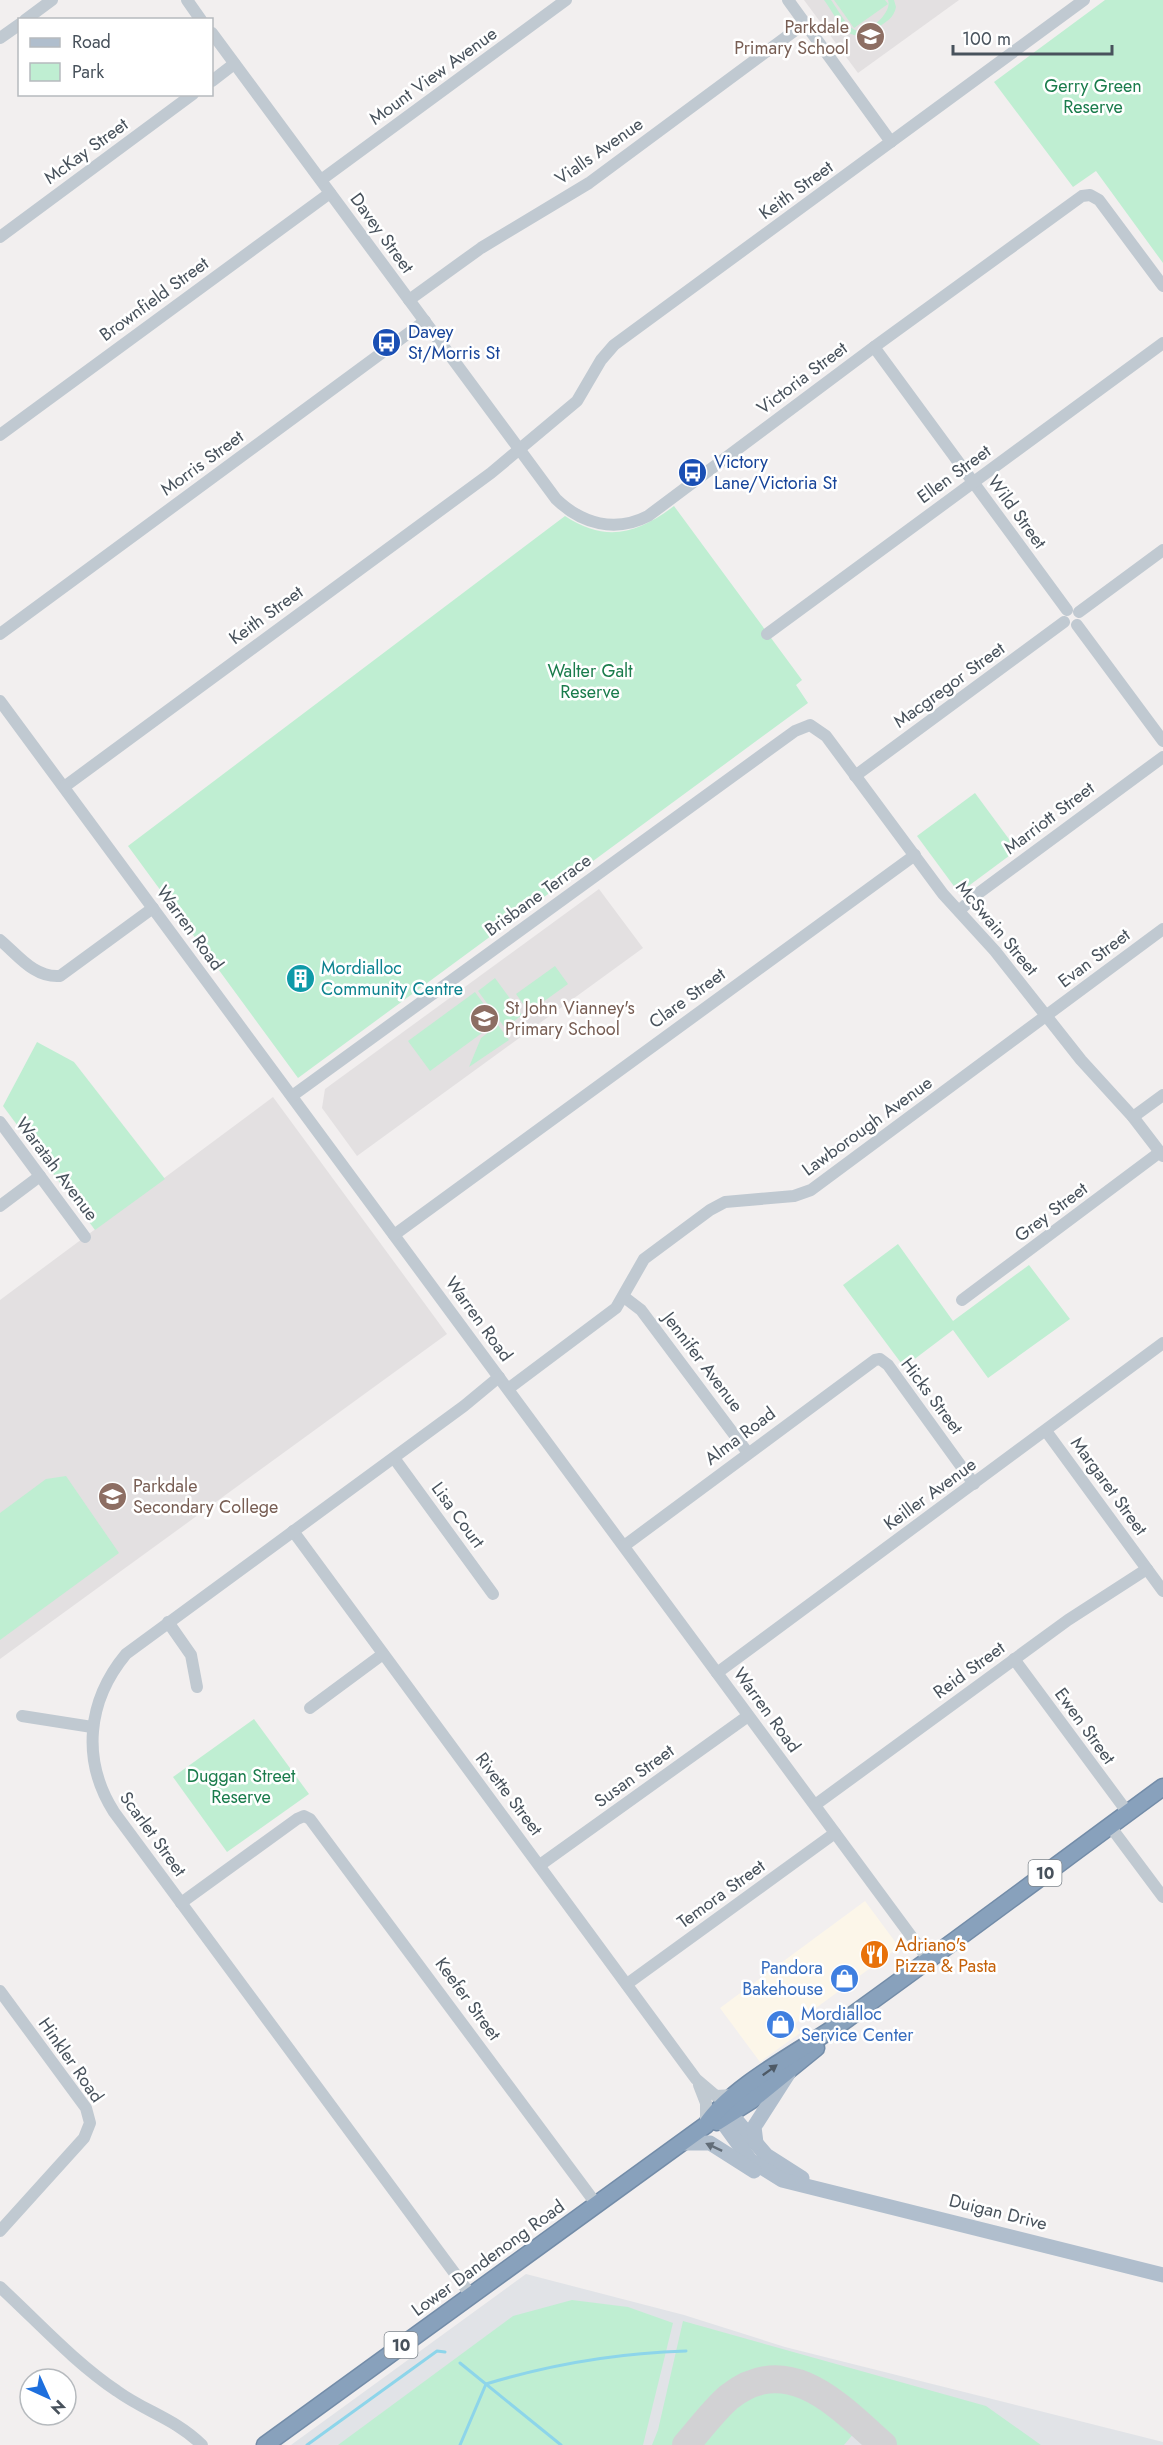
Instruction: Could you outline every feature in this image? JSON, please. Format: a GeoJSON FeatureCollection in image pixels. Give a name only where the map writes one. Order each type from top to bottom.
{"type":"FeatureCollection","features":[{"type":"Feature","properties":{"kind":"highway","name":"Lower Dandenong Road"},"geometry":{"type":"LineString","coordinates":[[720,2116],[740,2091],[788,2056],[845,2020],[1163,1787]]}},
{"type":"Feature","properties":{"kind":"highway","name":"Lower Dandenong Road"},"geometry":{"type":"LineString","coordinates":[[265,2445],[681,2143],[790,2072],[845,2020]]}},
{"type":"Feature","properties":{"kind":"main road"},"geometry":{"type":"LineString","coordinates":[[756,2143],[754,2127],[790,2072]]}},
{"type":"Feature","properties":{"kind":"main road","name":"Duigan Drive"},"geometry":{"type":"LineString","coordinates":[[720,2116],[756,2143],[774,2162],[823,2189]]}},
{"type":"Feature","properties":{"kind":"main road","name":"Duigan Drive"},"geometry":{"type":"LineString","coordinates":[[720,2116],[750,2160],[782,2180],[1163,2275]]}},
{"type":"Feature","properties":{"kind":"main road"},"geometry":{"type":"LineString","coordinates":[[681,2143],[710,2143],[752,2170],[782,2180]]}},
{"type":"Feature","properties":{"kind":"street"},"geometry":{"type":"LineString","coordinates":[[28,18],[52,0]]}},
{"type":"Feature","properties":{"kind":"street"},"geometry":{"type":"LineString","coordinates":[[187,0],[200,18]]}},
{"type":"Feature","properties":{"kind":"street","name":"Mount View Avenue"},"geometry":{"type":"LineString","coordinates":[[321,180],[566,0]]}},
{"type":"Feature","properties":{"kind":"street"},"geometry":{"type":"LineString","coordinates":[[788,0],[891,142]]}},
{"type":"Feature","properties":{"kind":"street","name":"Keith Street"},"geometry":{"type":"LineString","coordinates":[[64,787],[491,472],[582,396],[601,360],[614,345],[1084,0]]}},
{"type":"Feature","properties":{"kind":"street","name":"Vialls Avenue"},"geometry":{"type":"LineString","coordinates":[[409,300],[481,248],[589,183],[805,23]]}},
{"type":"Feature","properties":{"kind":"street"},"geometry":{"type":"LineString","coordinates":[[0,38],[18,25]]}},
{"type":"Feature","properties":{"kind":"street","name":"Davey Street"},"geometry":{"type":"LineString","coordinates":[[213,34],[519,448]]}},
{"type":"Feature","properties":{"kind":"street"},"geometry":{"type":"LineString","coordinates":[[213,80],[234,64]]}},
{"type":"Feature","properties":{"kind":"street","name":"McKay Street"},"geometry":{"type":"LineString","coordinates":[[0,237],[190,96]]}},
{"type":"Feature","properties":{"kind":"street","name":"Brownfield Street"},"geometry":{"type":"LineString","coordinates":[[0,435],[330,193]]}},
{"type":"Feature","properties":{"kind":"street","name":"Victoria Street"},"geometry":{"type":"LineString","coordinates":[[519,448],[556,499],[579,516],[606,525],[636,522],[654,512],[1075,200],[1090,195],[1106,208],[1163,286]]}},
{"type":"Feature","properties":{"kind":"street","name":"Morris Street"},"geometry":{"type":"LineString","coordinates":[[0,634],[425,321]]}},
{"type":"Feature","properties":{"kind":"street","name":"Ellen Street"},"geometry":{"type":"LineString","coordinates":[[766,634],[1163,343]]}},
{"type":"Feature","properties":{"kind":"street","name":"Wild Street"},"geometry":{"type":"LineString","coordinates":[[874,347],[1163,741]]}},
{"type":"Feature","properties":{"kind":"street","name":"Macgregor Street"},"geometry":{"type":"LineString","coordinates":[[855,776],[1163,550]]}},
{"type":"Feature","properties":{"kind":"street","name":"Warren Road"},"geometry":{"type":"LineString","coordinates":[[0,701],[928,1959]]}},
{"type":"Feature","properties":{"kind":"street","name":"McSwain Street"},"geometry":{"type":"LineString","coordinates":[[806,725],[821,730],[958,911],[995,951],[1081,1060],[1133,1117],[1162,1154]]}},
{"type":"Feature","properties":{"kind":"street","name":"Brisbane Terrace"},"geometry":{"type":"LineString","coordinates":[[292,1096],[806,725]]}},
{"type":"Feature","properties":{"kind":"street","name":"Marriott Street"},"geometry":{"type":"LineString","coordinates":[[958,911],[976,895],[1163,757]]}},
{"type":"Feature","properties":{"kind":"street","name":"Clare Street"},"geometry":{"type":"LineString","coordinates":[[394,1235],[915,855]]}},
{"type":"Feature","properties":{"kind":"street"},"geometry":{"type":"LineString","coordinates":[[0,940],[34,970],[49,976],[60,976],[153,908]]}},
{"type":"Feature","properties":{"kind":"street","name":"Evan Street"},"geometry":{"type":"LineString","coordinates":[[1046,1016],[1163,929]]}},
{"type":"Feature","properties":{"kind":"street","name":"Lawborough Avenue"},"geometry":{"type":"LineString","coordinates":[[503,1383],[610,1313],[624,1298],[644,1258],[710,1210],[725,1202],[794,1196],[811,1190],[1046,1016]]}},
{"type":"Feature","properties":{"kind":"street"},"geometry":{"type":"LineString","coordinates":[[1133,1117],[1163,1095]]}},
{"type":"Feature","properties":{"kind":"street","name":"Waratah Avenue"},"geometry":{"type":"LineString","coordinates":[[0,1122],[85,1237]]}},
{"type":"Feature","properties":{"kind":"street","name":"Grey Street"},"geometry":{"type":"LineString","coordinates":[[962,1300],[1162,1154]]}},
{"type":"Feature","properties":{"kind":"street"},"geometry":{"type":"LineString","coordinates":[[0,1206],[40,1176]]}},
{"type":"Feature","properties":{"kind":"street","name":"Jennifer Avenue"},"geometry":{"type":"LineString","coordinates":[[624,1298],[641,1310],[748,1453]]}},
{"type":"Feature","properties":{"kind":"street","name":"Keiller Avenue"},"geometry":{"type":"LineString","coordinates":[[717,1673],[1163,1343]]}},
{"type":"Feature","properties":{"kind":"street","name":"Alma Road"},"geometry":{"type":"LineString","coordinates":[[624,1546],[868,1363],[880,1359]]}},
{"type":"Feature","properties":{"kind":"street","name":"Hicks Street"},"geometry":{"type":"LineString","coordinates":[[880,1359],[888,1365],[974,1484]]}},
{"type":"Feature","properties":{"kind":"street","name":"Scarlet Street"},"geometry":{"type":"LineString","coordinates":[[470,2294],[103,1795],[92,1757],[92,1727],[99,1698],[119,1662],[136,1646],[464,1406],[503,1383]]}},
{"type":"Feature","properties":{"kind":"street","name":"Margaret Street"},"geometry":{"type":"LineString","coordinates":[[1046,1431],[1163,1590]]}},
{"type":"Feature","properties":{"kind":"street","name":"Lisa Court"},"geometry":{"type":"LineString","coordinates":[[394,1458],[493,1594]]}},
{"type":"Feature","properties":{"kind":"street","name":"Rivette Street"},"geometry":{"type":"LineString","coordinates":[[293,1531],[696,2079],[706,2103],[720,2116]]}},
{"type":"Feature","properties":{"kind":"street","name":"Reid Street"},"geometry":{"type":"LineString","coordinates":[[815,1805],[1082,1610],[1147,1569]]}},
{"type":"Feature","properties":{"kind":"street"},"geometry":{"type":"LineString","coordinates":[[168,1622],[191,1654],[197,1687]]}},
{"type":"Feature","properties":{"kind":"street"},"geometry":{"type":"LineString","coordinates":[[310,1708],[383,1654]]}},
{"type":"Feature","properties":{"kind":"street","name":"Ewen Street"},"geometry":{"type":"LineString","coordinates":[[1014,1659],[1128,1813]]}},
{"type":"Feature","properties":{"kind":"street"},"geometry":{"type":"LineString","coordinates":[[22,1716],[92,1727]]}},
{"type":"Feature","properties":{"kind":"street","name":"Susan Street"},"geometry":{"type":"LineString","coordinates":[[540,1865],[748,1716]]}},
{"type":"Feature","properties":{"kind":"street","name":"Keefer Street"},"geometry":{"type":"LineString","coordinates":[[181,1903],[297,1819],[308,1817],[317,1826],[597,2205]]}},
{"type":"Feature","properties":{"kind":"street"},"geometry":{"type":"LineString","coordinates":[[1110,1826],[1163,1897]]}},
{"type":"Feature","properties":{"kind":"street","name":"Temora Street"},"geometry":{"type":"LineString","coordinates":[[627,1984],[835,1833]]}},
{"type":"Feature","properties":{"kind":"street","name":"Hinkler Road"},"geometry":{"type":"LineString","coordinates":[[0,1991],[86,2108],[90,2119],[84,2138],[0,2231]]}},
{"type":"Feature","properties":{"kind":"street","name":"Rivette Street"},"geometry":{"type":"LineString","coordinates":[[696,2079],[716,2096],[727,2098],[740,2091]]}},
{"type":"Feature","properties":{"kind":"street"},"geometry":{"type":"LineString","coordinates":[[0,2287],[103,2381],[132,2401],[169,2419],[202,2445]]}},
{"type":"Feature","properties":{"kind":"shaded area","name":"Parkdale Primary School"},"geometry":{"type":"Polygon","coordinates":[[[804,0],[959,0],[858,73],[804,0]]]}},
{"type":"Feature","properties":{"kind":"shaded area","name":"St John Vianney's Primary School"},"geometry":{"type":"Polygon","coordinates":[[[599,889],[643,948],[357,1156],[322,1108],[325,1089],[599,889]]]}},
{"type":"Feature","properties":{"kind":"shaded area","name":"Parkdale Secondary College"},"geometry":{"type":"Polygon","coordinates":[[[273,1097],[447,1334],[0,1659],[0,1300],[273,1097]]]}},
{"type":"Feature","properties":{"kind":"shaded area"},"geometry":{"type":"Polygon","coordinates":[[[865,1901],[899,1947],[794,2024],[800,2033],[760,2062],[720,2008],[865,1901]]]}},
{"type":"Feature","properties":{"kind":"shaded area"},"geometry":{"type":"Polygon","coordinates":[[[526,2274],[684,2315],[785,2347],[1163,2442],[1163,2445],[291,2445],[526,2274]]]}},
{"type":"Feature","properties":{"kind":"green space"},"geometry":{"type":"Polygon","coordinates":[[[824,0],[831,0],[848,25],[860,31],[872,27],[883,17],[888,0],[894,0],[896,7],[886,22],[867,34],[859,36],[852,34],[840,24],[824,0]]]}},
{"type":"Feature","properties":{"kind":"green space"},"geometry":{"type":"Polygon","coordinates":[[[834,0],[885,0],[888,4],[854,28],[834,0]]]}},
{"type":"Feature","properties":{"kind":"green space","name":"Gerry Green Reserve"},"geometry":{"type":"Polygon","coordinates":[[[1105,0],[1163,0],[1163,263],[1096,171],[1073,187],[994,82],[1105,0]]]}},
{"type":"Feature","properties":{"kind":"green space","name":"Walter Galt Reserve"},"geometry":{"type":"Polygon","coordinates":[[[674,506],[802,680],[796,685],[808,703],[298,1078],[128,846],[565,516],[594,530],[621,532],[647,523],[674,506]]]}},
{"type":"Feature","properties":{"kind":"green space"},"geometry":{"type":"Polygon","coordinates":[[[975,793],[1017,850],[959,893],[917,836],[975,793]]]}},
{"type":"Feature","properties":{"kind":"green space"},"geometry":{"type":"Polygon","coordinates":[[[555,966],[568,984],[529,1012],[516,994],[555,966]]]}},
{"type":"Feature","properties":{"kind":"green space"},"geometry":{"type":"Polygon","coordinates":[[[495,978],[522,1015],[505,1028],[478,991],[495,978]]]}},
{"type":"Feature","properties":{"kind":"green space"},"geometry":{"type":"Polygon","coordinates":[[[475,992],[497,1022],[430,1071],[408,1041],[475,992]]]}},
{"type":"Feature","properties":{"kind":"green space"},"geometry":{"type":"Polygon","coordinates":[[[498,1025],[509,1040],[469,1067],[481,1038],[498,1025]]]}},
{"type":"Feature","properties":{"kind":"green space"},"geometry":{"type":"Polygon","coordinates":[[[37,1042],[74,1062],[165,1179],[95,1230],[3,1106],[37,1042]]]}},
{"type":"Feature","properties":{"kind":"green space"},"geometry":{"type":"Polygon","coordinates":[[[898,1244],[953,1321],[1029,1265],[1070,1319],[988,1378],[953,1330],[904,1367],[843,1285],[898,1244]]]}},
{"type":"Feature","properties":{"kind":"green space"},"geometry":{"type":"Polygon","coordinates":[[[66,1476],[119,1553],[0,1640],[0,1513],[46,1479],[66,1476]]]}},
{"type":"Feature","properties":{"kind":"green space","name":"Duggan Street Reserve"},"geometry":{"type":"Polygon","coordinates":[[[254,1719],[309,1794],[227,1852],[173,1777],[254,1719]]]}},
{"type":"Feature","properties":{"kind":"green space"},"geometry":{"type":"Polygon","coordinates":[[[572,2300],[628,2307],[673,2323],[643,2445],[338,2445],[513,2316],[572,2300]]]}},
{"type":"Feature","properties":{"kind":"green space"},"geometry":{"type":"Polygon","coordinates":[[[683,2321],[986,2406],[1041,2445],[896,2445],[841,2397],[799,2375],[777,2371],[754,2374],[730,2386],[707,2406],[672,2445],[652,2445],[658,2430],[683,2321]]]}},
{"type":"Feature","properties":{"kind":"green space"},"geometry":{"type":"Polygon","coordinates":[[[786,2390],[816,2400],[855,2432],[844,2445],[698,2445],[726,2415],[747,2400],[771,2391],[786,2390]]]}},
{"type":"Feature","properties":{"kind":"waterway"},"geometry":{"type":"LineString","coordinates":[[307,2445],[437,2351],[445,2352]]}},
{"type":"Feature","properties":{"kind":"waterway"},"geometry":{"type":"LineString","coordinates":[[460,2445],[486,2384],[585,2361],[635,2354],[686,2351]]}},
{"type":"Feature","properties":{"kind":"waterway"},"geometry":{"type":"LineString","coordinates":[[460,2363],[561,2445]]}},
{"type":"Feature","properties":{"kind":"taxiway"},"geometry":{"type":"LineString","coordinates":[[686,2445],[729,2397],[751,2384],[772,2379],[793,2382],[812,2389],[849,2415],[883,2445]]}},
{"type":"Feature","properties":{"kind":"place","name":"Parkdale Primary School"},"geometry":{"type":"Point","coordinates":[870,37]}},
{"type":"Feature","properties":{"kind":"place","name":"Davey St/Morris St"},"geometry":{"type":"Point","coordinates":[387,342]}},
{"type":"Feature","properties":{"kind":"place","name":"Victory Lane/Victoria St"},"geometry":{"type":"Point","coordinates":[693,472]}},
{"type":"Feature","properties":{"kind":"place","name":"Mordialloc Community Centre"},"geometry":{"type":"Point","coordinates":[300,978]}},
{"type":"Feature","properties":{"kind":"place","name":"St John Vianney's Primary School"},"geometry":{"type":"Point","coordinates":[484,1018]}},
{"type":"Feature","properties":{"kind":"place","name":"Parkdale Secondary College"},"geometry":{"type":"Point","coordinates":[112,1496]}},
{"type":"Feature","properties":{"kind":"place","name":"Adriano's Pizza & Pasta"},"geometry":{"type":"Point","coordinates":[874,1955]}},
{"type":"Feature","properties":{"kind":"place","name":"Pandora Bakehouse"},"geometry":{"type":"Point","coordinates":[844,1978]}},
{"type":"Feature","properties":{"kind":"place","name":"Mordialloc Service Center"},"geometry":{"type":"Point","coordinates":[780,2024]}}]}
